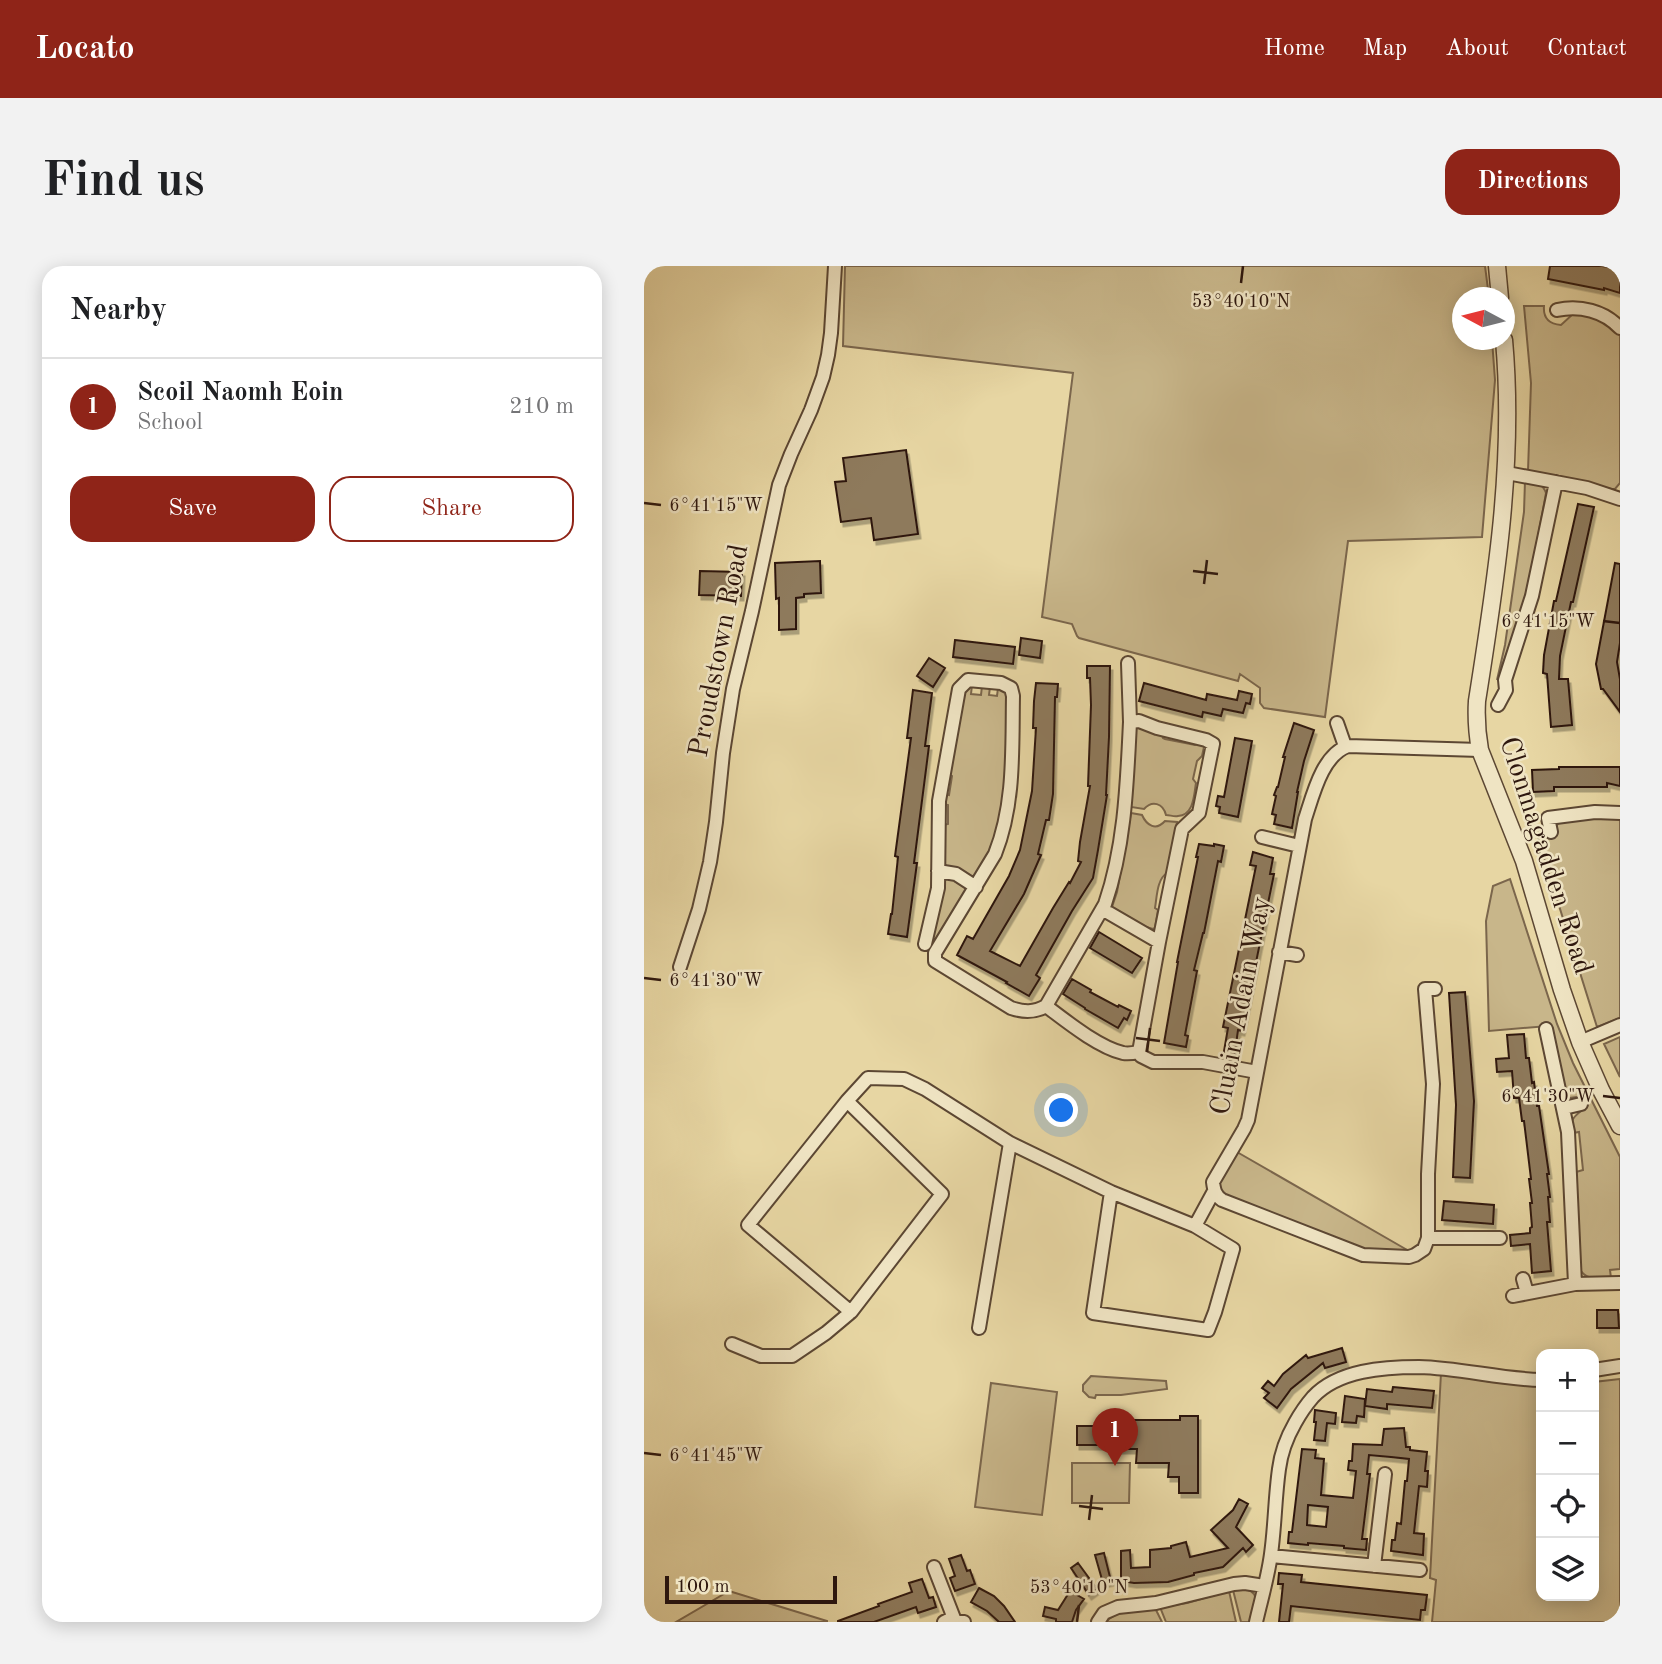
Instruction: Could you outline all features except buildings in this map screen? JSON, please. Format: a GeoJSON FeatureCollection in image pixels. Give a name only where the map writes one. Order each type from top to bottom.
{"type":"FeatureCollection","features":[{"type":"Feature","properties":{"kind":"street","name":"Proudstown Road"},"geometry":{"type":"LineString","coordinates":[[680,967],[699,909],[710,862],[733,689],[779,485],[811,410],[828,355],[835,266]]}},
{"type":"Feature","properties":{"kind":"street"},"geometry":{"type":"LineString","coordinates":[[1497,266],[1499,287]]}},
{"type":"Feature","properties":{"kind":"street"},"geometry":{"type":"LineString","coordinates":[[1557,310],[1574,308],[1593,311],[1605,316],[1620,328]]}},
{"type":"Feature","properties":{"kind":"street","name":"Clonmagadden Road"},"geometry":{"type":"LineString","coordinates":[[1505,350],[1508,375],[1507,473],[1476,723],[1480,750],[1524,861],[1580,1042],[1620,1126]]}},
{"type":"Feature","properties":{"kind":"street"},"geometry":{"type":"LineString","coordinates":[[1507,473],[1587,488],[1620,499]]}},
{"type":"Feature","properties":{"kind":"street"},"geometry":{"type":"LineString","coordinates":[[1497,705],[1506,690],[1506,680],[1532,596],[1556,482]]}},
{"type":"Feature","properties":{"kind":"street"},"geometry":{"type":"LineString","coordinates":[[925,944],[938,888],[939,801],[959,689],[968,680],[1001,683],[1011,688],[1013,696],[1010,795],[1000,841],[976,887],[935,953],[935,961],[1011,1008],[1021,1012],[1038,1011],[1046,1006],[1105,904],[1110,888],[1125,810],[1130,722],[1128,663]]}},
{"type":"Feature","properties":{"kind":"street"},"geometry":{"type":"LineString","coordinates":[[1130,722],[1139,721],[1157,729],[1213,744],[1199,813],[1182,829],[1139,1052],[1153,1062],[1203,1062],[1257,1072]]}},
{"type":"Feature","properties":{"kind":"street"},"geometry":{"type":"LineString","coordinates":[[1338,723],[1345,747],[1480,750]]}},
{"type":"Feature","properties":{"kind":"street","name":"Cluain Adain Way"},"geometry":{"type":"LineString","coordinates":[[1195,1226],[1214,1191],[1216,1174],[1248,1119],[1305,819],[1317,783],[1331,756],[1345,747]]}},
{"type":"Feature","properties":{"kind":"street"},"geometry":{"type":"LineString","coordinates":[[1551,832],[1548,818],[1595,812],[1620,813]]}},
{"type":"Feature","properties":{"kind":"street"},"geometry":{"type":"LineString","coordinates":[[1262,837],[1299,846]]}},
{"type":"Feature","properties":{"kind":"street"},"geometry":{"type":"LineString","coordinates":[[938,871],[956,874],[976,887]]}},
{"type":"Feature","properties":{"kind":"street"},"geometry":{"type":"LineString","coordinates":[[1109,913],[1159,942]]}},
{"type":"Feature","properties":{"kind":"street"},"geometry":{"type":"LineString","coordinates":[[1279,952],[1297,956]]}},
{"type":"Feature","properties":{"kind":"street"},"geometry":{"type":"LineString","coordinates":[[1426,1244],[1433,1084],[1425,989],[1435,989]]}},
{"type":"Feature","properties":{"kind":"street"},"geometry":{"type":"LineString","coordinates":[[1046,1006],[1083,1033],[1108,1047],[1125,1053],[1139,1052]]}},
{"type":"Feature","properties":{"kind":"street"},"geometry":{"type":"LineString","coordinates":[[1580,1042],[1620,1025]]}},
{"type":"Feature","properties":{"kind":"street"},"geometry":{"type":"LineString","coordinates":[[1546,1029],[1568,1132],[1575,1284]]}},
{"type":"Feature","properties":{"kind":"street"},"geometry":{"type":"LineString","coordinates":[[851,1312],[748,1225],[868,1077],[904,1079],[925,1089],[1010,1143],[1111,1192],[1195,1226],[1233,1249],[1208,1330],[1093,1313],[1111,1192]]}},
{"type":"Feature","properties":{"kind":"street"},"geometry":{"type":"LineString","coordinates":[[732,1344],[761,1356],[792,1356],[826,1333],[851,1312],[942,1194],[847,1101]]}},
{"type":"Feature","properties":{"kind":"street"},"geometry":{"type":"LineString","coordinates":[[1564,1108],[1581,1104]]}},
{"type":"Feature","properties":{"kind":"street"},"geometry":{"type":"LineString","coordinates":[[979,1328],[1010,1143]]}},
{"type":"Feature","properties":{"kind":"street"},"geometry":{"type":"LineString","coordinates":[[1214,1191],[1222,1200],[1363,1255],[1409,1257],[1426,1244],[1500,1238]]}},
{"type":"Feature","properties":{"kind":"street"},"geometry":{"type":"LineString","coordinates":[[1522,1279],[1527,1293]]}},
{"type":"Feature","properties":{"kind":"street"},"geometry":{"type":"LineString","coordinates":[[1513,1296],[1575,1284],[1620,1283]]}},
{"type":"Feature","properties":{"kind":"street"},"geometry":{"type":"LineString","coordinates":[[1599,1369],[1620,1366]]}},
{"type":"Feature","properties":{"kind":"street"},"geometry":{"type":"LineString","coordinates":[[1256,1622],[1271,1556],[1279,1467],[1284,1447],[1302,1411],[1314,1396],[1346,1377],[1391,1368],[1443,1368],[1536,1380]]}},
{"type":"Feature","properties":{"kind":"street"},"geometry":{"type":"LineString","coordinates":[[1374,1566],[1385,1474]]}},
{"type":"Feature","properties":{"kind":"street"},"geometry":{"type":"LineString","coordinates":[[1271,1556],[1420,1570]]}},
{"type":"Feature","properties":{"kind":"street"},"geometry":{"type":"LineString","coordinates":[[934,1567],[954,1622]]}},
{"type":"Feature","properties":{"kind":"street"},"geometry":{"type":"LineString","coordinates":[[1098,1622],[1104,1613],[1118,1607],[1165,1601],[1234,1584],[1265,1586]]}},
{"type":"Feature","properties":{"kind":"shaded area"},"geometry":{"type":"Polygon","coordinates":[[[845,266],[1485,266],[1488,287],[1452,287],[1452,350],[1493,350],[1495,380],[1482,537],[1348,541],[1325,717],[1264,708],[1260,703],[1260,688],[1240,674],[1238,681],[1079,638],[1072,624],[1042,617],[1073,373],[843,346],[845,266]]]}},
{"type":"Feature","properties":{"kind":"shaded area"},"geometry":{"type":"Polygon","coordinates":[[[1524,306],[1544,306],[1550,322],[1561,325],[1574,313],[1594,318],[1606,322],[1620,336],[1620,483],[1615,489],[1528,471],[1531,383],[1524,306]]]}},
{"type":"Feature","properties":{"kind":"shaded area"},"geometry":{"type":"Polygon","coordinates":[[[1525,481],[1540,485],[1546,493],[1522,609],[1497,680],[1505,645],[1524,512],[1525,481]]]}},
{"type":"Feature","properties":{"kind":"shaded area"},"geometry":{"type":"Polygon","coordinates":[[[972,685],[971,694],[981,695],[982,686],[990,687],[989,695],[997,696],[998,688],[1008,696],[1006,790],[995,844],[976,877],[971,878],[943,863],[943,825],[948,824],[948,805],[943,804],[944,794],[949,795],[952,776],[948,774],[963,691],[972,685]]]}},
{"type":"Feature","properties":{"kind":"shaded area"},"geometry":{"type":"Polygon","coordinates":[[[1139,726],[1162,735],[1165,739],[1195,745],[1199,742],[1204,747],[1193,779],[1196,783],[1192,804],[1183,815],[1166,815],[1157,804],[1150,804],[1144,809],[1131,807],[1135,729],[1139,726]]]}},
{"type":"Feature","properties":{"kind":"shaded area"},"geometry":{"type":"Polygon","coordinates":[[[1131,813],[1142,815],[1152,826],[1158,826],[1165,821],[1177,822],[1167,873],[1158,888],[1155,908],[1158,910],[1153,929],[1112,907],[1131,813]]]}},
{"type":"Feature","properties":{"kind":"shaded area"},"geometry":{"type":"Polygon","coordinates":[[[1620,818],[1620,1018],[1597,1027],[1535,829],[1554,832],[1558,823],[1620,818]]]}},
{"type":"Feature","properties":{"kind":"shaded area"},"geometry":{"type":"Polygon","coordinates":[[[948,877],[966,888],[965,895],[932,950],[930,949],[943,882],[948,877]]]}},
{"type":"Feature","properties":{"kind":"shaded area"},"geometry":{"type":"Polygon","coordinates":[[[1510,879],[1557,1024],[1573,1063],[1620,1157],[1620,1269],[1610,1270],[1611,1278],[1588,1277],[1579,1267],[1576,1172],[1583,1170],[1579,1132],[1573,1133],[1572,1123],[1581,1111],[1576,1097],[1569,1098],[1566,1093],[1548,1026],[1489,1031],[1486,921],[1493,886],[1510,879]]]}},
{"type":"Feature","properties":{"kind":"shaded area"},"geometry":{"type":"Polygon","coordinates":[[[1620,1037],[1620,1077],[1604,1044],[1620,1037]]]}},
{"type":"Feature","properties":{"kind":"shaded area"},"geometry":{"type":"Polygon","coordinates":[[[1237,1152],[1409,1251],[1356,1249],[1222,1196],[1217,1185],[1237,1152]]]}},
{"type":"Feature","properties":{"kind":"shaded area"},"geometry":{"type":"Polygon","coordinates":[[[1441,1373],[1495,1382],[1536,1384],[1536,1601],[1599,1601],[1599,1381],[1620,1379],[1620,1622],[1432,1622],[1436,1580],[1430,1578],[1441,1373]]]}},
{"type":"Feature","properties":{"kind":"shaded area"},"geometry":{"type":"Polygon","coordinates":[[[1091,1376],[1166,1381],[1167,1389],[1089,1397],[1083,1391],[1083,1385],[1091,1376]]]}},
{"type":"Feature","properties":{"kind":"shaded area"},"geometry":{"type":"Polygon","coordinates":[[[991,1383],[1057,1392],[1042,1515],[975,1507],[991,1383]]]}},
{"type":"Feature","properties":{"kind":"shaded area"},"geometry":{"type":"Polygon","coordinates":[[[1072,1463],[1130,1463],[1129,1503],[1072,1503],[1072,1463]]]}},
{"type":"Feature","properties":{"kind":"shaded area"},"geometry":{"type":"Polygon","coordinates":[[[1241,1588],[1255,1596],[1251,1622],[1241,1622],[1233,1590],[1241,1588]]]}},
{"type":"Feature","properties":{"kind":"shaded area"},"geometry":{"type":"Polygon","coordinates":[[[729,1591],[827,1621],[827,1622],[676,1622],[729,1591]]]}},
{"type":"Feature","properties":{"kind":"shaded area"},"geometry":{"type":"Polygon","coordinates":[[[1229,1591],[1236,1622],[1166,1622],[1160,1607],[1187,1603],[1229,1591]]]}},
{"type":"Feature","properties":{"kind":"shaded area"},"geometry":{"type":"Polygon","coordinates":[[[1155,1608],[1162,1622],[1106,1622],[1122,1612],[1155,1608]]]}},
{"type":"Feature","properties":{"kind":"place","name":"Scoil Naomh Eoin"},"geometry":{"type":"Point","coordinates":[1115,1466]}}]}
